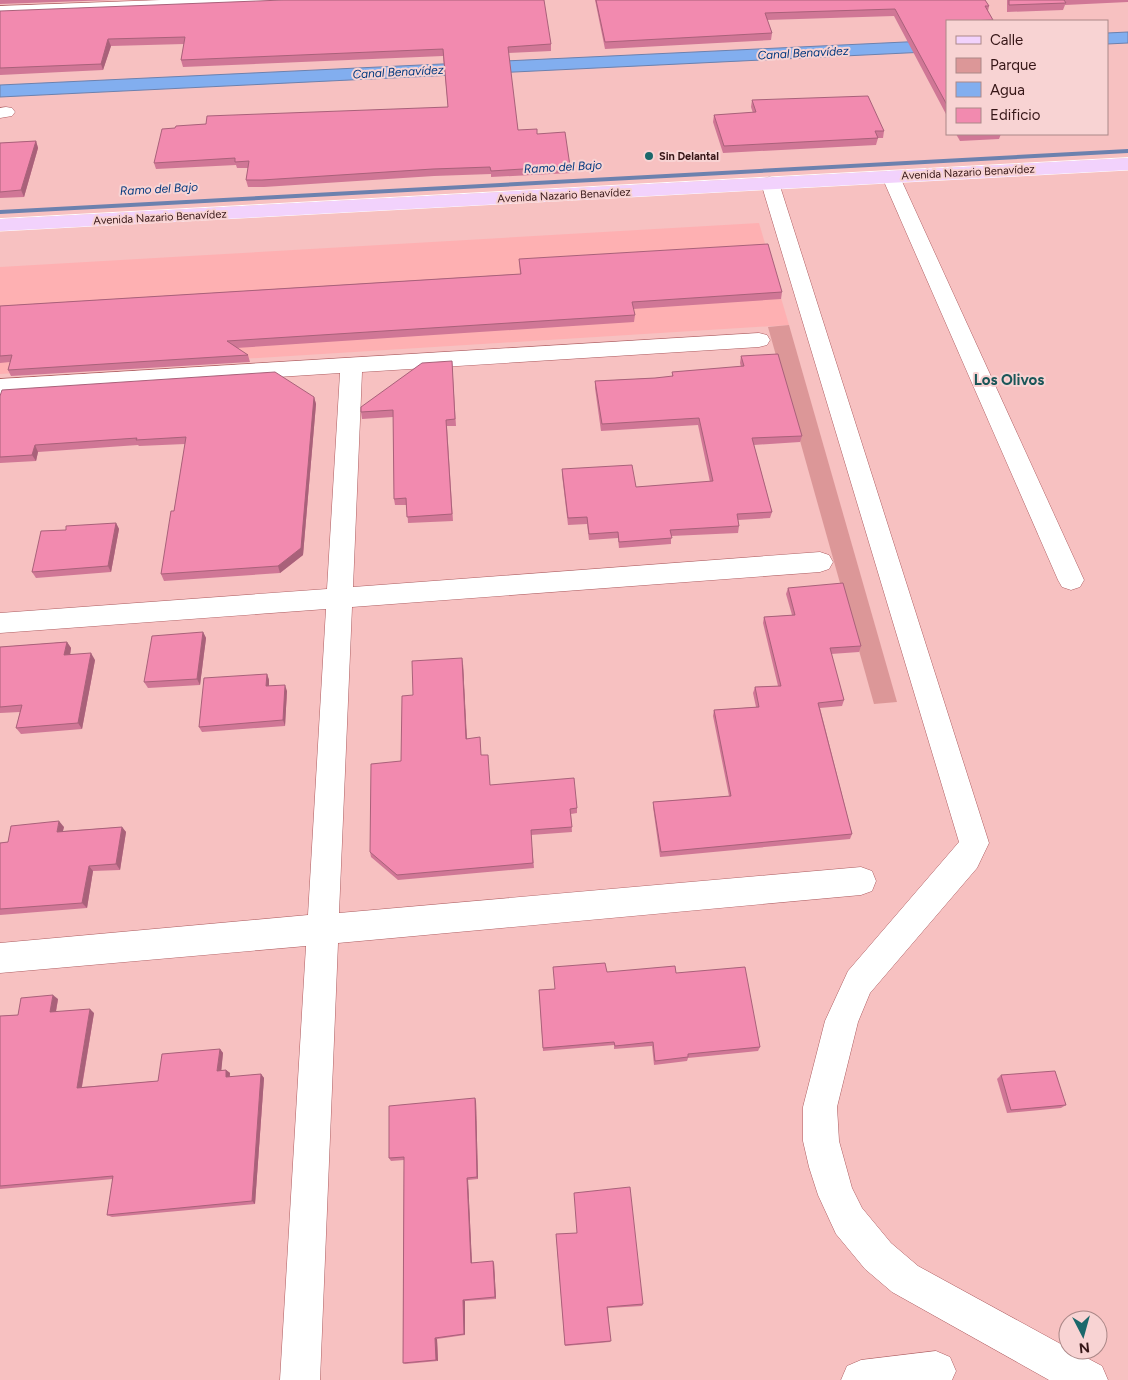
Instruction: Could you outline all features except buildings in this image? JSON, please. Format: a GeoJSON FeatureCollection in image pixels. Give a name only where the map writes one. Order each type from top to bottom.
{"type":"FeatureCollection","features":[{"type":"Feature","properties":{"kind":"main road","name":"Avenida Nazario Benavídez"},"geometry":{"type":"LineString","coordinates":[[0,226],[1128,164]]}},
{"type":"Feature","properties":{"kind":"street"},"geometry":{"type":"LineString","coordinates":[[0,11],[100,4],[284,0]]}},
{"type":"Feature","properties":{"kind":"street"},"geometry":{"type":"LineString","coordinates":[[891,177],[1071,580]]}},
{"type":"Feature","properties":{"kind":"street"},"geometry":{"type":"LineString","coordinates":[[770,183],[974,843],[966,858],[859,982],[842,1021],[820,1107],[822,1141],[827,1167],[836,1195],[849,1221],[878,1256],[905,1279],[1088,1380]]}},
{"type":"Feature","properties":{"kind":"street"},"geometry":{"type":"LineString","coordinates":[[0,387],[759,340]]}},
{"type":"Feature","properties":{"kind":"street"},"geometry":{"type":"LineString","coordinates":[[300,1380],[351,366]]}},
{"type":"Feature","properties":{"kind":"street"},"geometry":{"type":"LineString","coordinates":[[0,623],[820,562]]}},
{"type":"Feature","properties":{"kind":"street"},"geometry":{"type":"LineString","coordinates":[[0,958],[861,881]]}},
{"type":"Feature","properties":{"kind":"street"},"geometry":{"type":"LineString","coordinates":[[861,1380],[936,1371]]}},
{"type":"Feature","properties":{"kind":"shaded area"},"geometry":{"type":"Polygon","coordinates":[[[759,223],[789,325],[0,374],[0,267],[759,223]]]}},
{"type":"Feature","properties":{"kind":"green space"},"geometry":{"type":"Polygon","coordinates":[[[789,325],[897,702],[874,704],[768,327],[789,325]]]}},
{"type":"Feature","properties":{"kind":"water"},"geometry":{"type":"Polygon","coordinates":[[[1128,32],[1128,43],[1108,44],[1108,33],[1128,32]]]}},
{"type":"Feature","properties":{"kind":"water","name":"Canal Benavídez"},"geometry":{"type":"Polygon","coordinates":[[[946,40],[946,51],[0,97],[0,85],[946,40]]]}},
{"type":"Feature","properties":{"kind":"waterway","name":"Ramo del Bajo"},"geometry":{"type":"LineString","coordinates":[[0,212],[1128,151]]}},
{"type":"Feature","properties":{"kind":"place","name":"Sin Delantal"},"geometry":{"type":"Point","coordinates":[649,156]}},
{"type":"Feature","properties":{"kind":"district","name":"Los Olivos"},"geometry":{"type":"Point","coordinates":[1009,380]}}]}
